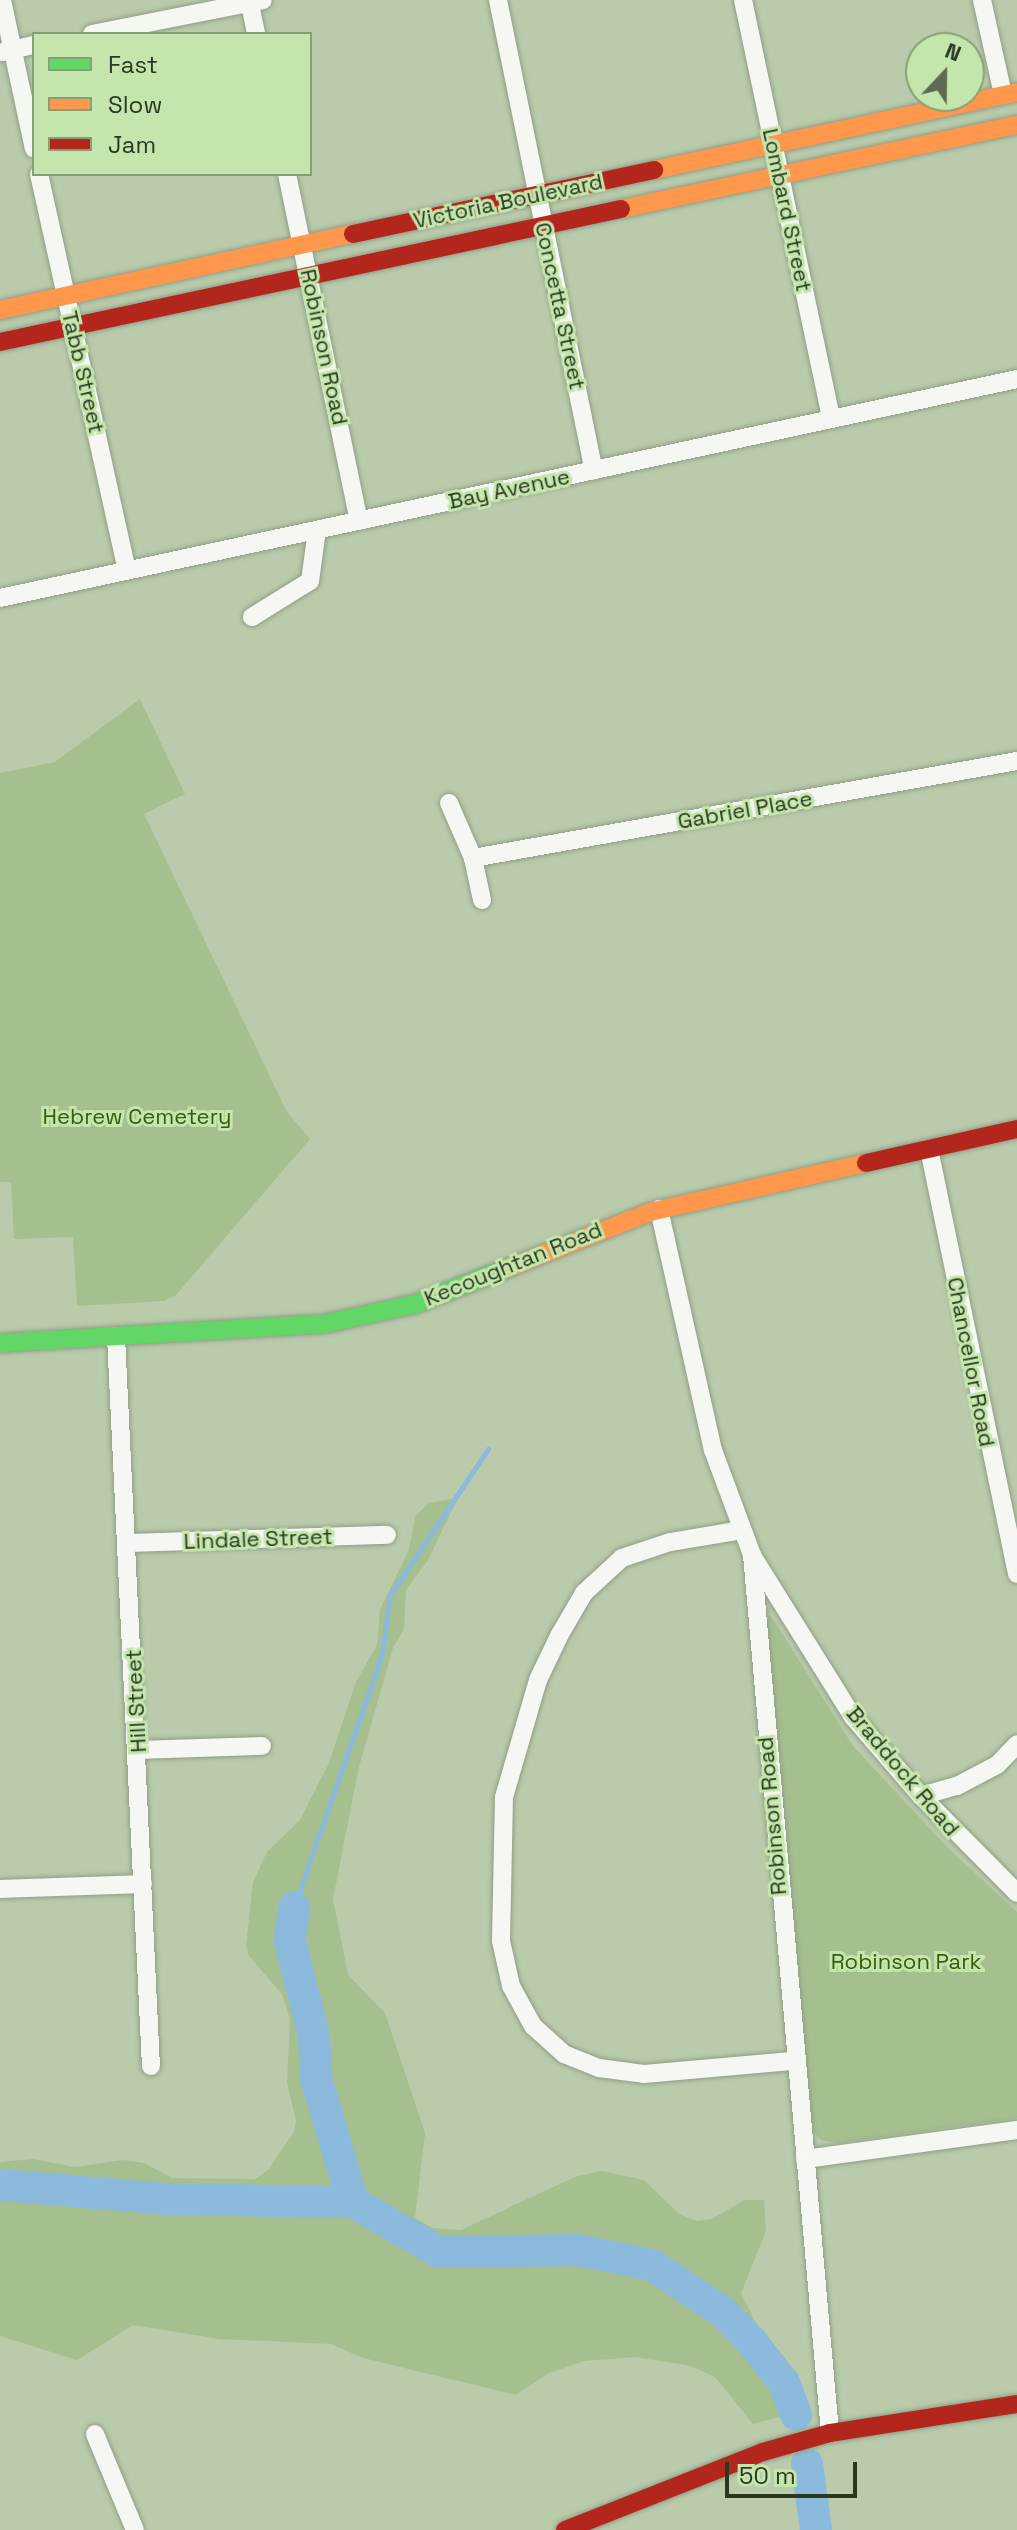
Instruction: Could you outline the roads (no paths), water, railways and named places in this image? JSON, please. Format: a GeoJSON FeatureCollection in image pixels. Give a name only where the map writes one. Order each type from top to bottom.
{"type":"FeatureCollection","features":[{"type":"Feature","properties":{"kind":"main road","name":"Victoria Boulevard"},"geometry":{"type":"LineString","coordinates":[[0,310],[1010,94]]}},
{"type":"Feature","properties":{"kind":"main road","name":"Victoria Boulevard"},"geometry":{"type":"LineString","coordinates":[[0,342],[1017,127]]}},
{"type":"Feature","properties":{"kind":"main road","name":"Kecoughtan Road"},"geometry":{"type":"LineString","coordinates":[[0,1343],[324,1324],[373,1315],[659,1209],[1017,1129]]}},
{"type":"Feature","properties":{"kind":"main road"},"geometry":{"type":"LineString","coordinates":[[565,2530],[763,2452],[830,2433],[1017,2404]]}},
{"type":"Feature","properties":{"kind":"street"},"geometry":{"type":"LineString","coordinates":[[2,0],[6,51],[32,142]]}},
{"type":"Feature","properties":{"kind":"street","name":"Concetta Street"},"geometry":{"type":"LineString","coordinates":[[498,0],[594,470]]}},
{"type":"Feature","properties":{"kind":"street","name":"Lombard Street"},"geometry":{"type":"LineString","coordinates":[[743,0],[831,419]]}},
{"type":"Feature","properties":{"kind":"street"},"geometry":{"type":"LineString","coordinates":[[982,0],[1010,94]]}},
{"type":"Feature","properties":{"kind":"street"},"geometry":{"type":"LineString","coordinates":[[102,32],[254,1],[256,32]]}},
{"type":"Feature","properties":{"kind":"street"},"geometry":{"type":"LineString","coordinates":[[6,51],[32,45]]}},
{"type":"Feature","properties":{"kind":"street","name":"Tabb Street"},"geometry":{"type":"LineString","coordinates":[[39,176],[127,570]]}},
{"type":"Feature","properties":{"kind":"street","name":"Robinson Road"},"geometry":{"type":"LineString","coordinates":[[287,176],[359,521]]}},
{"type":"Feature","properties":{"kind":"street","name":"Bay Avenue"},"geometry":{"type":"LineString","coordinates":[[0,598],[1017,379]]}},
{"type":"Feature","properties":{"kind":"street"},"geometry":{"type":"LineString","coordinates":[[252,617],[310,581],[317,530]]}},
{"type":"Feature","properties":{"kind":"street","name":"Gabriel Place"},"geometry":{"type":"LineString","coordinates":[[473,858],[1017,761]]}},
{"type":"Feature","properties":{"kind":"street"},"geometry":{"type":"LineString","coordinates":[[449,803],[473,858],[482,900]]}},
{"type":"Feature","properties":{"kind":"street","name":"Chancellor Road"},"geometry":{"type":"LineString","coordinates":[[929,1149],[1017,1574]]}},
{"type":"Feature","properties":{"kind":"street","name":"Robinson Road"},"geometry":{"type":"LineString","coordinates":[[659,1209],[713,1450],[752,1555],[794,2061],[830,2433]]}},
{"type":"Feature","properties":{"kind":"street","name":"Hill Street"},"geometry":{"type":"LineString","coordinates":[[116,1336],[139,1750],[151,2066]]}},
{"type":"Feature","properties":{"kind":"street"},"geometry":{"type":"LineString","coordinates":[[742,1530],[670,1542],[622,1558],[584,1593],[538,1680],[504,1797],[501,1941],[511,1986],[533,2026],[564,2054],[599,2068],[644,2074],[794,2061]]}},
{"type":"Feature","properties":{"kind":"street","name":"Lindale Street"},"geometry":{"type":"LineString","coordinates":[[129,1543],[387,1535]]}},
{"type":"Feature","properties":{"kind":"street","name":"Braddock Road"},"geometry":{"type":"LineString","coordinates":[[752,1555],[853,1717],[921,1796],[1017,1893]]}},
{"type":"Feature","properties":{"kind":"street"},"geometry":{"type":"LineString","coordinates":[[921,1796],[957,1786],[997,1765],[1017,1744]]}},
{"type":"Feature","properties":{"kind":"street"},"geometry":{"type":"LineString","coordinates":[[139,1750],[262,1746]]}},
{"type":"Feature","properties":{"kind":"street"},"geometry":{"type":"LineString","coordinates":[[0,1889],[143,1884]]}},
{"type":"Feature","properties":{"kind":"street"},"geometry":{"type":"LineString","coordinates":[[805,2159],[1017,2130]]}},
{"type":"Feature","properties":{"kind":"street"},"geometry":{"type":"LineString","coordinates":[[95,2434],[135,2530]]}},
{"type":"Feature","properties":{"kind":"waterway"},"geometry":{"type":"LineString","coordinates":[[294,1907],[382,1654],[390,1595],[488,1449]]}},
{"type":"Feature","properties":{"kind":"waterway"},"geometry":{"type":"LineString","coordinates":[[294,1907],[290,1942],[314,2035],[316,2078],[353,2202]]}},
{"type":"Feature","properties":{"kind":"waterway"},"geometry":{"type":"LineString","coordinates":[[0,2185],[165,2199],[353,2202],[439,2252],[577,2250],[652,2265],[723,2312],[752,2342],[784,2383],[796,2415]]}},
{"type":"Feature","properties":{"kind":"waterway"},"geometry":{"type":"LineString","coordinates":[[807,2464],[816,2530]]}},
{"type":"Feature","properties":{"kind":"park label","name":"Hebrew Cemetery"},"geometry":{"type":"Point","coordinates":[137,1117]}},
{"type":"Feature","properties":{"kind":"park label","name":"Robinson Park"},"geometry":{"type":"Point","coordinates":[906,1962]}}]}
